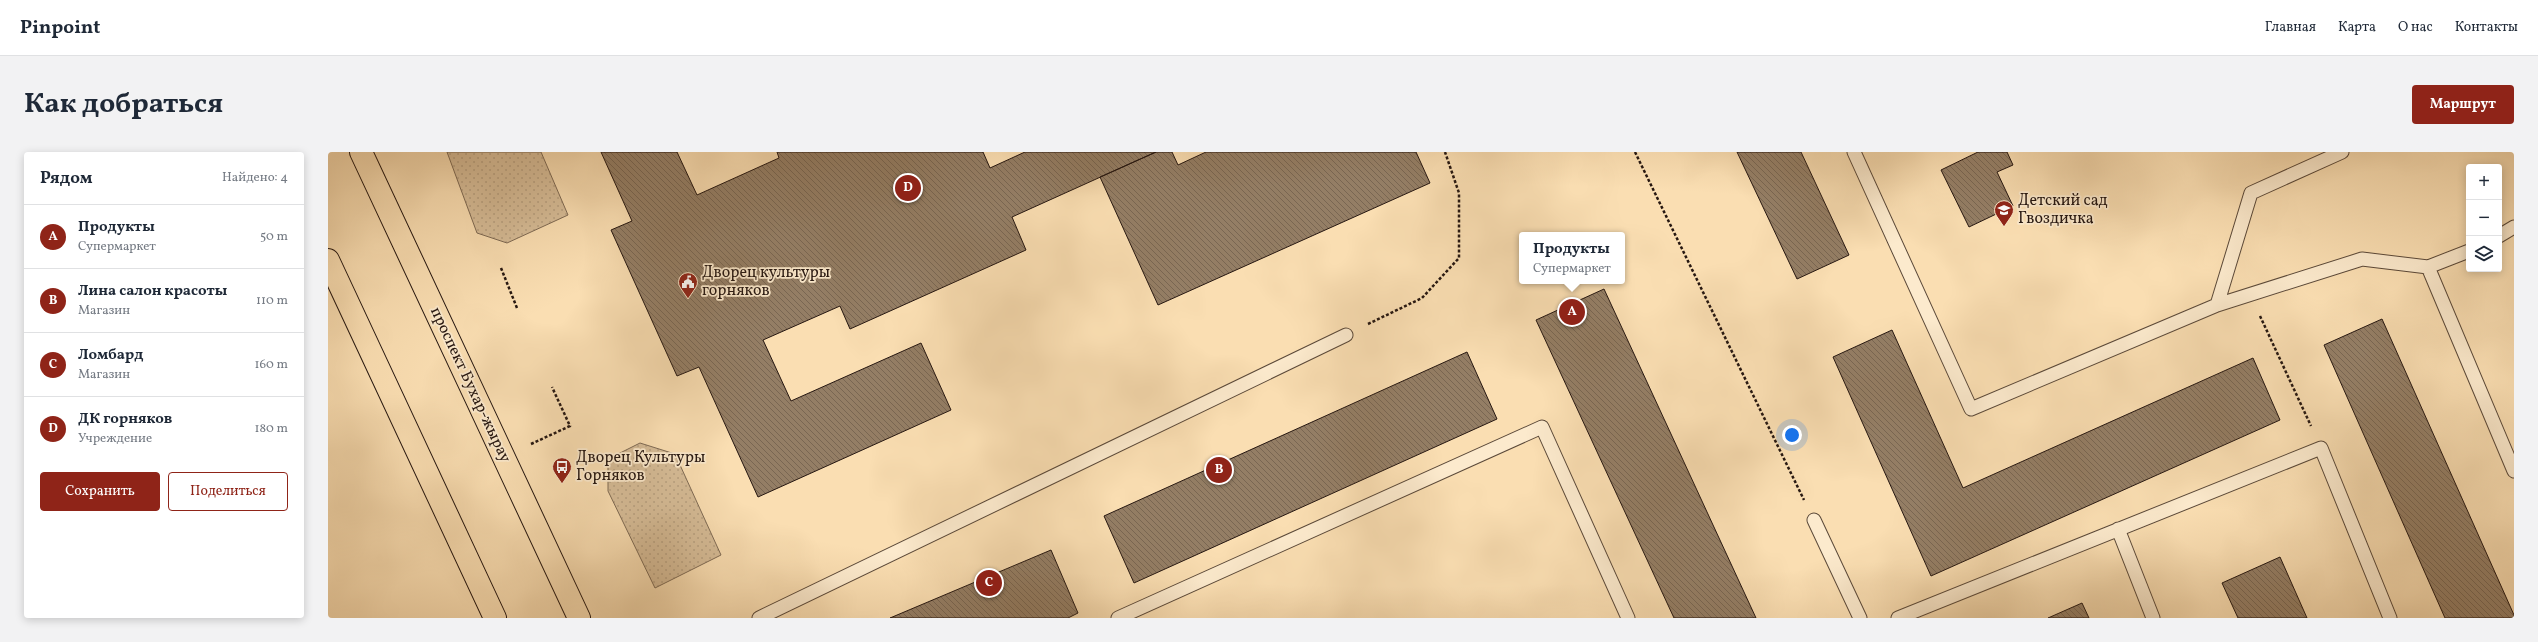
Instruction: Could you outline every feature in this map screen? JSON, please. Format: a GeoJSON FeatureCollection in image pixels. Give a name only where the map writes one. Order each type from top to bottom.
{"type":"FeatureCollection","features":[{"type":"Feature","properties":{"kind":"main road","name":"проспект Бухар-жырау"},"geometry":{"type":"LineString","coordinates":[[361,152],[579,618]]}},
{"type":"Feature","properties":{"kind":"main road"},"geometry":{"type":"LineString","coordinates":[[328,260],[495,618]]}},
{"type":"Feature","properties":{"kind":"lane"},"geometry":{"type":"LineString","coordinates":[[1854,152],[1971,409],[2217,305],[2250,294],[2362,259],[2428,267],[2466,252]]}},
{"type":"Feature","properties":{"kind":"lane"},"geometry":{"type":"LineString","coordinates":[[2217,305],[2251,193],[2342,152]]}},
{"type":"Feature","properties":{"kind":"lane"},"geometry":{"type":"LineString","coordinates":[[2502,234],[2514,227]]}},
{"type":"Feature","properties":{"kind":"lane"},"geometry":{"type":"LineString","coordinates":[[2428,267],[2514,471]]}},
{"type":"Feature","properties":{"kind":"lane"},"geometry":{"type":"LineString","coordinates":[[759,618],[1346,335]]}},
{"type":"Feature","properties":{"kind":"lane"},"geometry":{"type":"LineString","coordinates":[[1118,618],[1542,427],[1628,618]]}},
{"type":"Feature","properties":{"kind":"lane"},"geometry":{"type":"LineString","coordinates":[[1898,618],[2321,448],[2390,618]]}},
{"type":"Feature","properties":{"kind":"lane"},"geometry":{"type":"LineString","coordinates":[[1814,520],[1860,618]]}},
{"type":"Feature","properties":{"kind":"lane"},"geometry":{"type":"LineString","coordinates":[[2118,529],[2154,618]]}},
{"type":"Feature","properties":{"kind":"path"},"geometry":{"type":"LineString","coordinates":[[1346,335],[1422,298],[1459,258],[1459,193],[1445,152]]}},
{"type":"Feature","properties":{"kind":"path"},"geometry":{"type":"LineString","coordinates":[[1635,152],[1814,520]]}},
{"type":"Feature","properties":{"kind":"path"},"geometry":{"type":"LineString","coordinates":[[502,268],[517,308]]}},
{"type":"Feature","properties":{"kind":"path"},"geometry":{"type":"LineString","coordinates":[[2250,294],[2321,448]]}},
{"type":"Feature","properties":{"kind":"path"},"geometry":{"type":"LineString","coordinates":[[531,444],[570,426],[552,387]]}},
{"type":"Feature","properties":{"kind":"shaded area"},"geometry":{"type":"Polygon","coordinates":[[[447,152],[541,152],[568,215],[507,243],[477,233],[447,152]]]}},
{"type":"Feature","properties":{"kind":"shaded area"},"geometry":{"type":"Polygon","coordinates":[[[640,443],[675,454],[721,555],[655,588],[608,491],[608,459],[640,443]]]}},
{"type":"Feature","properties":{"kind":"building"},"geometry":{"type":"Polygon","coordinates":[[[601,152],[677,152],[697,195],[779,158],[777,152],[983,152],[990,168],[1025,152],[1156,152],[1012,217],[1026,250],[850,329],[840,306],[763,340],[791,401],[921,343],[951,410],[758,497],[699,367],[677,376],[611,230],[632,221],[601,152]]]}},
{"type":"Feature","properties":{"kind":"building"},"geometry":{"type":"Polygon","coordinates":[[[1156,152],[1172,152],[1178,165],[1206,152],[1416,152],[1430,183],[1158,305],[1100,177],[1156,152]]]}},
{"type":"Feature","properties":{"kind":"building"},"geometry":{"type":"Polygon","coordinates":[[[1737,152],[1801,152],[1849,255],[1797,279],[1737,152]]]}},
{"type":"Feature","properties":{"kind":"building"},"geometry":{"type":"Polygon","coordinates":[[[1978,152],[2007,152],[2013,165],[1997,172],[2013,206],[1969,227],[1941,170],[1978,152]]]}},
{"type":"Feature","properties":{"kind":"building"},"geometry":{"type":"Polygon","coordinates":[[[1604,289],[1756,618],[1674,618],[1536,320],[1604,289]]]}},
{"type":"Feature","properties":{"kind":"building"},"geometry":{"type":"Polygon","coordinates":[[[2382,319],[2514,615],[2514,618],[2445,618],[2324,345],[2382,319]]]}},
{"type":"Feature","properties":{"kind":"building"},"geometry":{"type":"Polygon","coordinates":[[[1892,330],[1963,488],[2253,358],[2280,420],[1931,576],[1833,357],[1892,330]]]}},
{"type":"Feature","properties":{"kind":"building"},"geometry":{"type":"Polygon","coordinates":[[[1467,352],[1497,419],[1134,583],[1104,516],[1467,352]]]}},
{"type":"Feature","properties":{"kind":"building"},"geometry":{"type":"Polygon","coordinates":[[[1051,550],[1078,613],[1068,618],[890,618],[1051,550]]]}},
{"type":"Feature","properties":{"kind":"building"},"geometry":{"type":"Polygon","coordinates":[[[2280,557],[2307,618],[2238,618],[2222,583],[2280,557]]]}},
{"type":"Feature","properties":{"kind":"building"},"geometry":{"type":"Polygon","coordinates":[[[2082,603],[2089,618],[2048,618],[2082,603]]]}},
{"type":"Feature","properties":{"kind":"place","name":"ДК горняков"},"geometry":{"type":"Point","coordinates":[908,188]}},
{"type":"Feature","properties":{"kind":"place","name":"Детский сад Гвоздичка"},"geometry":{"type":"Point","coordinates":[2004,227]}},
{"type":"Feature","properties":{"kind":"place","name":"Дворец культуры горняков"},"geometry":{"type":"Point","coordinates":[688,299]}},
{"type":"Feature","properties":{"kind":"place","name":"Продукты"},"geometry":{"type":"Point","coordinates":[1572,312]}},
{"type":"Feature","properties":{"kind":"place","name":"Лина салон красоты"},"geometry":{"type":"Point","coordinates":[1219,470]}},
{"type":"Feature","properties":{"kind":"place","name":"Дворец Культуры Горняков"},"geometry":{"type":"Point","coordinates":[562,484]}},
{"type":"Feature","properties":{"kind":"place","name":"Ломбард"},"geometry":{"type":"Point","coordinates":[989,583]}}]}
